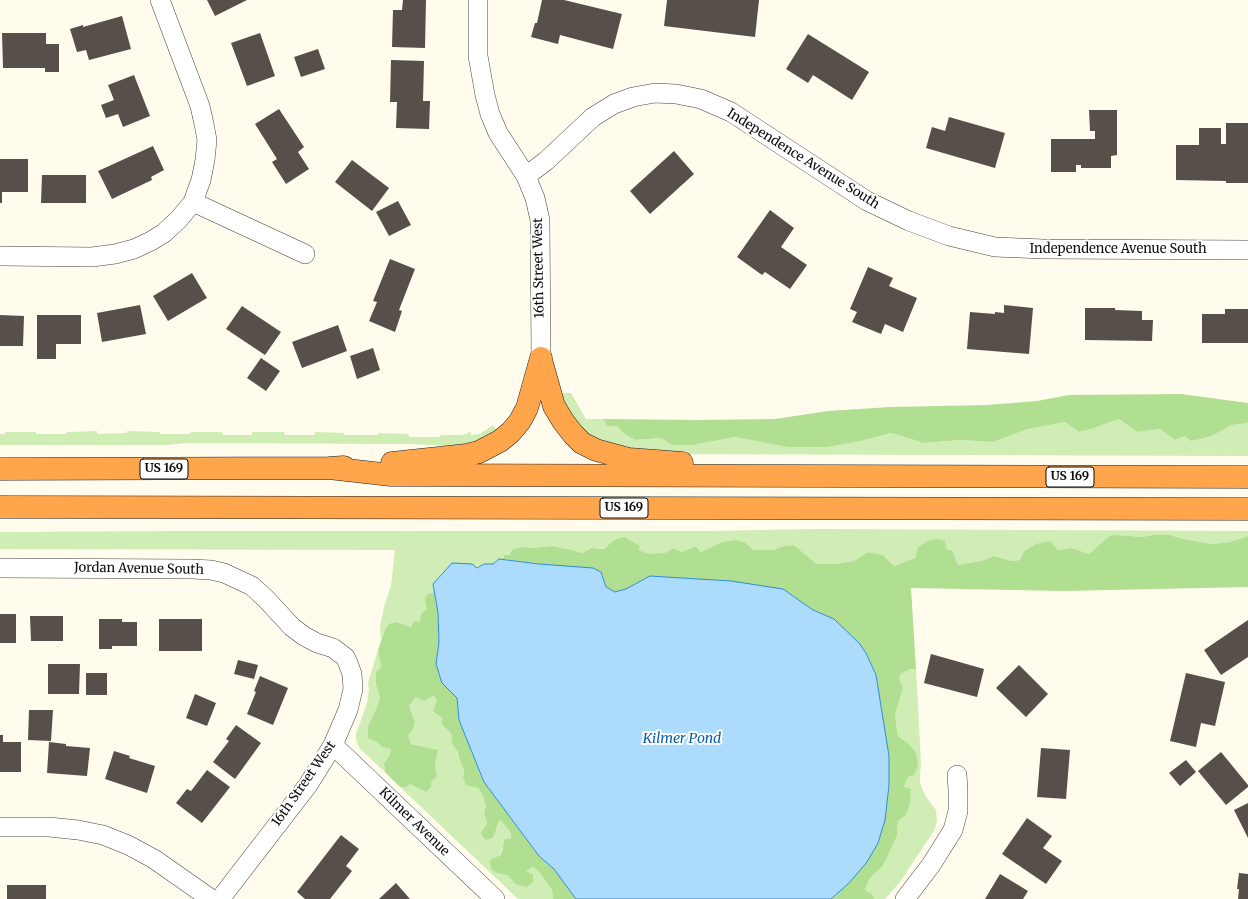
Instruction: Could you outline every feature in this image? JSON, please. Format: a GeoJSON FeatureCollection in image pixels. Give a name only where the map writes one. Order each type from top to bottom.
{"type":"FeatureCollection","features":[{"type":"Feature","properties":{"kind":"highway"},"geometry":{"type":"LineString","coordinates":[[329,468],[451,458],[479,452],[491,446],[511,432],[520,421],[527,408],[541,358]]}},
{"type":"Feature","properties":{"kind":"highway"},"geometry":{"type":"LineString","coordinates":[[541,358],[554,406],[572,434],[582,443],[596,450],[629,459],[891,477]]}},
{"type":"Feature","properties":{"kind":"highway","name":"US 169"},"geometry":{"type":"LineString","coordinates":[[0,469],[329,468],[391,476],[1248,478]]}},
{"type":"Feature","properties":{"kind":"highway","name":"US 169"},"geometry":{"type":"LineString","coordinates":[[0,507],[1248,509]]}},
{"type":"Feature","properties":{"kind":"street"},"geometry":{"type":"LineString","coordinates":[[0,256],[92,257],[115,254],[134,249],[164,233],[179,219],[193,202],[206,160],[204,124],[200,106],[160,0]]}},
{"type":"Feature","properties":{"kind":"street","name":"16th Street West"},"geometry":{"type":"LineString","coordinates":[[478,0],[478,56],[485,96],[490,114],[498,133],[526,176],[535,198],[540,220],[541,358]]}},
{"type":"Feature","properties":{"kind":"street","name":"Independence Avenue South"},"geometry":{"type":"LineString","coordinates":[[526,176],[546,161],[594,117],[614,104],[633,97],[655,94],[676,94],[701,99],[731,112],[867,201],[909,222],[949,236],[995,247],[1044,249],[1248,250]]}},
{"type":"Feature","properties":{"kind":"street"},"geometry":{"type":"LineString","coordinates":[[193,202],[305,254]]}},
{"type":"Feature","properties":{"kind":"street","name":"Jordan Avenue South"},"geometry":{"type":"LineString","coordinates":[[0,568],[192,569],[211,570],[224,573],[252,586],[292,627],[304,636],[333,648],[344,656]]}},
{"type":"Feature","properties":{"kind":"street","name":"16th Street West"},"geometry":{"type":"LineString","coordinates":[[220,899],[308,784],[334,745],[348,710],[353,689],[352,674],[344,656]]}},
{"type":"Feature","properties":{"kind":"street","name":"Kilmer Avenue"},"geometry":{"type":"LineString","coordinates":[[334,745],[495,899]]}},
{"type":"Feature","properties":{"kind":"street"},"geometry":{"type":"LineString","coordinates":[[905,899],[931,865],[953,830],[958,811],[957,775]]}},
{"type":"Feature","properties":{"kind":"street"},"geometry":{"type":"LineString","coordinates":[[0,827],[49,827],[78,830],[103,835],[128,845],[154,859],[211,899]]}},
{"type":"Feature","properties":{"kind":"green space"},"geometry":{"type":"Polygon","coordinates":[[[561,393],[571,393],[586,419],[603,419],[607,426],[618,425],[623,433],[635,440],[661,438],[672,445],[693,445],[735,437],[787,447],[827,447],[861,441],[891,433],[924,443],[960,440],[993,442],[1028,429],[1065,422],[1079,432],[1119,419],[1137,432],[1160,429],[1175,440],[1185,436],[1212,436],[1232,425],[1248,423],[1248,456],[656,454],[599,442],[581,429],[566,406],[561,393]]]}},
{"type":"Feature","properties":{"kind":"green space"},"geometry":{"type":"Polygon","coordinates":[[[1181,394],[1248,403],[1248,423],[1232,425],[1212,436],[1191,441],[1185,436],[1175,440],[1160,429],[1137,432],[1119,419],[1079,432],[1065,422],[1028,429],[993,442],[960,440],[924,443],[891,433],[861,441],[827,447],[787,447],[735,437],[693,445],[672,445],[661,438],[635,440],[623,433],[618,426],[607,426],[603,419],[775,419],[828,411],[890,407],[987,405],[1037,401],[1069,395],[1181,394]]]}},
{"type":"Feature","properties":{"kind":"green space"},"geometry":{"type":"Polygon","coordinates":[[[493,425],[497,431],[475,442],[449,446],[411,444],[187,443],[166,445],[0,445],[0,434],[5,434],[5,432],[66,434],[67,432],[97,431],[97,434],[127,433],[127,431],[160,432],[160,434],[190,434],[191,432],[222,432],[223,435],[252,435],[252,432],[284,432],[285,435],[315,435],[315,432],[344,433],[344,435],[378,435],[378,433],[409,434],[409,437],[440,437],[441,435],[462,435],[471,432],[471,435],[480,434],[493,425]]]}},
{"type":"Feature","properties":{"kind":"green space"},"geometry":{"type":"Polygon","coordinates":[[[818,529],[1248,531],[1248,536],[1230,542],[1212,544],[1170,535],[1153,535],[1142,537],[1117,535],[1089,554],[1072,548],[1058,550],[1036,544],[1024,551],[1020,560],[1012,561],[994,556],[981,561],[958,565],[952,550],[927,541],[918,547],[915,558],[894,566],[883,555],[868,552],[854,561],[835,564],[815,564],[794,545],[784,546],[773,550],[754,550],[746,543],[722,542],[701,552],[695,546],[682,552],[673,548],[665,553],[656,555],[649,554],[614,540],[604,549],[592,548],[582,553],[552,546],[533,548],[521,547],[510,555],[504,555],[503,559],[499,559],[493,564],[484,564],[433,584],[435,592],[428,594],[427,609],[420,622],[411,627],[396,622],[385,629],[381,640],[380,627],[391,585],[395,550],[0,549],[0,532],[707,531],[818,529]]]}},
{"type":"Feature","properties":{"kind":"green space"},"geometry":{"type":"Polygon","coordinates":[[[1117,535],[1142,537],[1153,535],[1170,535],[1212,544],[1230,542],[1248,536],[1248,587],[1064,591],[911,588],[916,669],[910,669],[901,674],[899,678],[903,688],[895,715],[898,736],[908,743],[916,753],[918,767],[914,775],[908,777],[904,787],[911,789],[910,803],[906,815],[898,821],[897,836],[883,866],[870,878],[865,890],[872,894],[875,899],[831,899],[849,883],[885,820],[889,785],[889,756],[876,675],[866,653],[834,619],[813,610],[783,589],[650,576],[626,589],[615,592],[606,587],[601,572],[503,559],[504,555],[510,555],[512,550],[521,547],[533,548],[552,546],[582,553],[592,548],[604,549],[614,540],[624,537],[640,546],[639,550],[649,554],[665,553],[673,548],[682,552],[695,546],[701,552],[722,542],[736,540],[746,543],[754,550],[773,550],[784,546],[794,545],[816,564],[835,564],[854,561],[868,552],[883,555],[894,566],[915,558],[918,547],[927,541],[938,539],[945,541],[947,549],[952,550],[958,565],[981,561],[994,556],[1012,561],[1020,560],[1024,551],[1036,544],[1050,541],[1058,550],[1072,548],[1089,554],[1110,536],[1117,535]]]}},
{"type":"Feature","properties":{"kind":"green space"},"geometry":{"type":"Polygon","coordinates":[[[435,592],[438,613],[439,642],[436,664],[442,683],[457,698],[459,720],[484,782],[539,856],[554,869],[576,899],[553,899],[552,890],[540,873],[533,867],[526,871],[533,875],[533,882],[526,887],[515,884],[509,876],[497,873],[491,869],[490,860],[501,855],[505,839],[511,839],[511,833],[500,819],[493,837],[487,840],[483,837],[481,833],[487,823],[484,813],[486,807],[483,796],[478,788],[466,785],[463,777],[464,770],[458,752],[452,744],[451,733],[442,725],[442,718],[433,711],[437,701],[433,696],[424,701],[416,697],[409,706],[415,722],[412,731],[408,735],[411,744],[438,750],[435,763],[437,776],[431,782],[431,787],[426,792],[410,784],[406,787],[400,787],[385,772],[384,763],[389,756],[391,749],[382,747],[377,742],[368,738],[368,726],[380,698],[376,684],[376,672],[381,668],[378,650],[385,629],[389,624],[396,622],[411,627],[414,621],[420,622],[421,614],[427,609],[425,599],[428,594],[435,592]]]}},
{"type":"Feature","properties":{"kind":"green space"},"geometry":{"type":"Polygon","coordinates":[[[378,650],[381,668],[376,683],[380,698],[368,726],[368,737],[382,747],[391,749],[389,756],[384,763],[385,772],[359,748],[356,739],[356,734],[367,703],[369,690],[368,683],[378,650]]]}},
{"type":"Feature","properties":{"kind":"green space"},"geometry":{"type":"Polygon","coordinates":[[[910,669],[916,669],[921,763],[920,783],[926,797],[936,810],[937,820],[935,829],[900,882],[885,899],[875,899],[872,894],[865,890],[870,878],[883,866],[897,836],[898,821],[906,815],[904,787],[908,777],[908,743],[898,736],[895,715],[903,688],[899,678],[901,674],[910,669]]]}},
{"type":"Feature","properties":{"kind":"green space"},"geometry":{"type":"Polygon","coordinates":[[[432,696],[437,701],[438,715],[442,718],[442,725],[451,733],[452,744],[458,752],[464,770],[463,777],[478,788],[483,796],[486,807],[484,813],[487,823],[481,833],[496,830],[500,818],[511,833],[511,839],[502,848],[497,873],[509,876],[526,871],[533,867],[540,873],[552,890],[553,899],[518,899],[400,787],[406,787],[410,784],[426,792],[431,782],[437,776],[435,763],[422,746],[411,744],[408,735],[415,722],[409,706],[416,697],[432,696]]]}},
{"type":"Feature","properties":{"kind":"water","name":"Kilmer Pond"},"geometry":{"type":"Polygon","coordinates":[[[499,559],[593,568],[601,572],[606,587],[615,592],[626,589],[650,576],[731,581],[783,589],[813,610],[834,619],[859,643],[866,653],[876,675],[889,756],[889,785],[885,820],[878,843],[867,862],[849,883],[831,899],[576,899],[554,869],[539,856],[484,782],[459,720],[457,698],[442,683],[436,664],[439,642],[438,613],[433,584],[452,563],[472,564],[477,568],[484,564],[493,564],[499,559]]]}},
{"type":"Feature","properties":{"kind":"building"},"geometry":{"type":"Polygon","coordinates":[[[207,0],[247,0],[215,16],[207,0]]]}},
{"type":"Feature","properties":{"kind":"building"},"geometry":{"type":"Polygon","coordinates":[[[403,0],[426,0],[425,48],[392,47],[393,10],[402,10],[403,0]]]}},
{"type":"Feature","properties":{"kind":"building"},"geometry":{"type":"Polygon","coordinates":[[[542,0],[564,0],[622,14],[613,49],[560,35],[558,44],[531,37],[535,23],[537,23],[542,0]]]}},
{"type":"Feature","properties":{"kind":"building"},"geometry":{"type":"Polygon","coordinates":[[[667,0],[759,0],[755,37],[664,26],[667,0]]]}},
{"type":"Feature","properties":{"kind":"building"},"geometry":{"type":"Polygon","coordinates":[[[122,16],[131,49],[89,60],[86,50],[77,52],[70,29],[83,25],[83,27],[122,16]]]}},
{"type":"Feature","properties":{"kind":"building"},"geometry":{"type":"Polygon","coordinates":[[[2,33],[46,33],[46,44],[59,44],[59,72],[45,72],[45,68],[3,68],[2,33]]]}},
{"type":"Feature","properties":{"kind":"building"},"geometry":{"type":"Polygon","coordinates":[[[260,33],[275,76],[247,86],[231,43],[260,33]]]}},
{"type":"Feature","properties":{"kind":"building"},"geometry":{"type":"Polygon","coordinates":[[[808,34],[869,72],[852,100],[813,75],[808,83],[786,69],[808,34]]]}},
{"type":"Feature","properties":{"kind":"building"},"geometry":{"type":"Polygon","coordinates":[[[318,49],[325,69],[301,77],[294,57],[318,49]]]}},
{"type":"Feature","properties":{"kind":"building"},"geometry":{"type":"Polygon","coordinates":[[[391,60],[424,61],[423,101],[430,101],[429,129],[396,128],[397,102],[390,102],[391,60]]]}},
{"type":"Feature","properties":{"kind":"building"},"geometry":{"type":"Polygon","coordinates":[[[134,75],[150,116],[123,127],[118,114],[106,118],[101,105],[114,100],[108,85],[134,75]]]}},
{"type":"Feature","properties":{"kind":"building"},"geometry":{"type":"Polygon","coordinates":[[[279,109],[304,147],[298,152],[309,169],[286,184],[272,162],[277,159],[255,124],[279,109]]]}},
{"type":"Feature","properties":{"kind":"building"},"geometry":{"type":"Polygon","coordinates":[[[1089,110],[1117,110],[1117,155],[1111,156],[1111,168],[1081,168],[1081,165],[1076,165],[1076,172],[1051,172],[1051,139],[1095,139],[1095,131],[1090,131],[1089,110]]]}},
{"type":"Feature","properties":{"kind":"building"},"geometry":{"type":"Polygon","coordinates":[[[949,117],[1005,133],[995,168],[926,148],[932,127],[945,131],[949,117]]]}},
{"type":"Feature","properties":{"kind":"building"},"geometry":{"type":"Polygon","coordinates":[[[1226,123],[1248,123],[1248,183],[1176,180],[1176,145],[1199,145],[1199,128],[1221,128],[1221,144],[1226,144],[1226,123]]]}},
{"type":"Feature","properties":{"kind":"building"},"geometry":{"type":"Polygon","coordinates":[[[153,146],[164,170],[151,177],[152,180],[112,199],[98,171],[153,146]]]}},
{"type":"Feature","properties":{"kind":"building"},"geometry":{"type":"Polygon","coordinates":[[[674,151],[694,174],[650,214],[630,191],[674,151]]]}},
{"type":"Feature","properties":{"kind":"building"},"geometry":{"type":"Polygon","coordinates":[[[0,159],[28,159],[28,192],[2,192],[2,203],[0,203],[0,159]]]}},
{"type":"Feature","properties":{"kind":"building"},"geometry":{"type":"Polygon","coordinates":[[[352,160],[389,188],[372,211],[335,182],[352,160]]]}},
{"type":"Feature","properties":{"kind":"building"},"geometry":{"type":"Polygon","coordinates":[[[42,175],[86,175],[86,203],[41,203],[42,175]]]}},
{"type":"Feature","properties":{"kind":"building"},"geometry":{"type":"Polygon","coordinates":[[[398,201],[411,225],[389,236],[376,212],[398,201]]]}},
{"type":"Feature","properties":{"kind":"building"},"geometry":{"type":"Polygon","coordinates":[[[770,210],[794,228],[781,247],[807,265],[790,289],[765,272],[762,275],[737,257],[770,210]]]}},
{"type":"Feature","properties":{"kind":"building"},"geometry":{"type":"Polygon","coordinates":[[[390,259],[415,269],[399,310],[402,311],[395,332],[369,321],[377,302],[373,301],[390,259]]]}},
{"type":"Feature","properties":{"kind":"building"},"geometry":{"type":"Polygon","coordinates":[[[868,267],[893,278],[889,286],[917,298],[903,332],[885,324],[881,334],[852,322],[857,312],[850,309],[868,267]]]}},
{"type":"Feature","properties":{"kind":"building"},"geometry":{"type":"Polygon","coordinates":[[[192,273],[207,298],[168,321],[153,296],[192,273]]]}},
{"type":"Feature","properties":{"kind":"building"},"geometry":{"type":"Polygon","coordinates":[[[140,305],[146,334],[102,342],[97,313],[140,305]]]}},
{"type":"Feature","properties":{"kind":"building"},"geometry":{"type":"Polygon","coordinates":[[[1004,305],[1033,308],[1029,354],[967,349],[970,312],[995,314],[995,312],[1004,313],[1004,305]]]}},
{"type":"Feature","properties":{"kind":"building"},"geometry":{"type":"Polygon","coordinates":[[[242,306],[281,332],[265,355],[226,329],[242,306]]]}},
{"type":"Feature","properties":{"kind":"building"},"geometry":{"type":"Polygon","coordinates":[[[1085,308],[1115,308],[1115,310],[1142,311],[1142,320],[1153,320],[1152,341],[1085,340],[1085,308]]]}},
{"type":"Feature","properties":{"kind":"building"},"geometry":{"type":"Polygon","coordinates":[[[1225,309],[1248,309],[1248,343],[1202,343],[1202,314],[1225,314],[1225,309]]]}},
{"type":"Feature","properties":{"kind":"building"},"geometry":{"type":"Polygon","coordinates":[[[0,315],[24,316],[23,346],[0,346],[0,315]]]}},
{"type":"Feature","properties":{"kind":"building"},"geometry":{"type":"Polygon","coordinates":[[[37,315],[81,315],[81,344],[56,344],[56,359],[37,359],[37,315]]]}},
{"type":"Feature","properties":{"kind":"building"},"geometry":{"type":"Polygon","coordinates":[[[338,325],[347,351],[302,368],[292,342],[338,325]]]}},
{"type":"Feature","properties":{"kind":"building"},"geometry":{"type":"Polygon","coordinates":[[[373,348],[380,370],[357,379],[350,356],[373,348]]]}},
{"type":"Feature","properties":{"kind":"building"},"geometry":{"type":"Polygon","coordinates":[[[261,358],[280,371],[266,391],[247,378],[261,358]]]}},
{"type":"Feature","properties":{"kind":"building"},"geometry":{"type":"Polygon","coordinates":[[[0,614],[16,614],[16,643],[0,643],[0,614]]]}},
{"type":"Feature","properties":{"kind":"building"},"geometry":{"type":"Polygon","coordinates":[[[30,616],[63,616],[63,641],[31,641],[30,616]]]}},
{"type":"Feature","properties":{"kind":"building"},"geometry":{"type":"Polygon","coordinates":[[[99,619],[122,619],[122,622],[137,622],[137,646],[112,646],[112,649],[99,649],[99,619]]]}},
{"type":"Feature","properties":{"kind":"building"},"geometry":{"type":"Polygon","coordinates":[[[159,619],[202,619],[202,651],[159,651],[159,619]]]}},
{"type":"Feature","properties":{"kind":"building"},"geometry":{"type":"Polygon","coordinates":[[[1248,620],[1248,657],[1221,675],[1204,650],[1248,620]]]}},
{"type":"Feature","properties":{"kind":"building"},"geometry":{"type":"Polygon","coordinates":[[[931,654],[984,669],[977,697],[924,683],[931,654]]]}},
{"type":"Feature","properties":{"kind":"building"},"geometry":{"type":"Polygon","coordinates":[[[238,660],[258,665],[254,679],[234,674],[238,660]]]}},
{"type":"Feature","properties":{"kind":"building"},"geometry":{"type":"Polygon","coordinates":[[[48,664],[80,664],[79,694],[48,694],[48,664]]]}},
{"type":"Feature","properties":{"kind":"building"},"geometry":{"type":"Polygon","coordinates":[[[1019,665],[1048,694],[1026,717],[996,688],[1019,665]]]}},
{"type":"Feature","properties":{"kind":"building"},"geometry":{"type":"Polygon","coordinates":[[[86,673],[107,673],[107,695],[86,695],[86,673]]]}},
{"type":"Feature","properties":{"kind":"building"},"geometry":{"type":"Polygon","coordinates":[[[1186,673],[1225,682],[1215,726],[1201,723],[1196,747],[1170,741],[1186,673]]]}},
{"type":"Feature","properties":{"kind":"building"},"geometry":{"type":"Polygon","coordinates":[[[260,676],[288,688],[273,725],[247,714],[256,692],[254,691],[260,676]]]}},
{"type":"Feature","properties":{"kind":"building"},"geometry":{"type":"Polygon","coordinates":[[[195,694],[216,703],[207,726],[186,718],[195,694]]]}},
{"type":"Feature","properties":{"kind":"building"},"geometry":{"type":"Polygon","coordinates":[[[29,710],[53,710],[51,741],[28,740],[29,710]]]}},
{"type":"Feature","properties":{"kind":"building"},"geometry":{"type":"Polygon","coordinates":[[[236,725],[261,743],[235,779],[213,762],[229,741],[226,739],[236,725]]]}},
{"type":"Feature","properties":{"kind":"building"},"geometry":{"type":"Polygon","coordinates":[[[0,735],[3,735],[3,742],[21,742],[21,772],[0,772],[0,735]]]}},
{"type":"Feature","properties":{"kind":"building"},"geometry":{"type":"Polygon","coordinates":[[[49,742],[66,744],[66,746],[90,748],[87,776],[47,773],[49,742]]]}},
{"type":"Feature","properties":{"kind":"building"},"geometry":{"type":"Polygon","coordinates":[[[1041,748],[1070,750],[1066,799],[1037,797],[1041,748]]]}},
{"type":"Feature","properties":{"kind":"building"},"geometry":{"type":"Polygon","coordinates":[[[114,751],[130,756],[129,758],[155,766],[147,793],[105,779],[114,751]]]}},
{"type":"Feature","properties":{"kind":"building"},"geometry":{"type":"Polygon","coordinates":[[[1221,752],[1248,785],[1248,787],[1226,805],[1198,771],[1221,752]]]}},
{"type":"Feature","properties":{"kind":"building"},"geometry":{"type":"Polygon","coordinates":[[[1186,760],[1196,772],[1180,786],[1169,773],[1186,760]]]}},
{"type":"Feature","properties":{"kind":"building"},"geometry":{"type":"Polygon","coordinates":[[[207,770],[230,787],[202,823],[176,803],[187,789],[191,791],[207,770]]]}},
{"type":"Feature","properties":{"kind":"building"},"geometry":{"type":"Polygon","coordinates":[[[1248,803],[1248,838],[1234,810],[1248,803]]]}},
{"type":"Feature","properties":{"kind":"building"},"geometry":{"type":"Polygon","coordinates":[[[1027,818],[1052,836],[1043,848],[1062,861],[1046,884],[1002,854],[1027,818]]]}},
{"type":"Feature","properties":{"kind":"building"},"geometry":{"type":"Polygon","coordinates":[[[341,835],[359,849],[346,866],[352,871],[330,899],[305,899],[297,892],[341,835]]]}},
{"type":"Feature","properties":{"kind":"building"},"geometry":{"type":"Polygon","coordinates":[[[1239,873],[1248,874],[1248,899],[1238,899],[1239,889],[1237,889],[1239,873]]]}},
{"type":"Feature","properties":{"kind":"building"},"geometry":{"type":"Polygon","coordinates":[[[1000,874],[1028,891],[1023,899],[985,899],[1000,874]]]}},
{"type":"Feature","properties":{"kind":"building"},"geometry":{"type":"Polygon","coordinates":[[[396,883],[410,899],[379,899],[396,883]]]}},
{"type":"Feature","properties":{"kind":"building"},"geometry":{"type":"Polygon","coordinates":[[[7,885],[46,885],[46,899],[7,899],[7,885]]]}}]}
